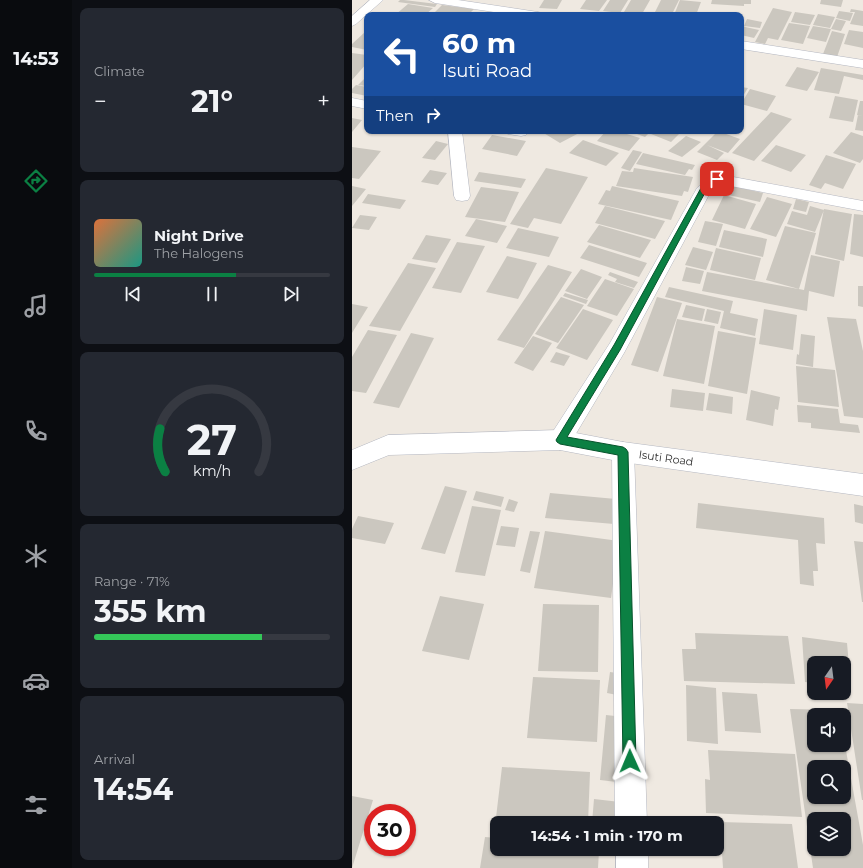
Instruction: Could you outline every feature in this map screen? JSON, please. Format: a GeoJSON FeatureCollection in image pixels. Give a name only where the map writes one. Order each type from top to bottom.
{"type":"FeatureCollection","features":[{"type":"Feature","properties":{"kind":"street"},"geometry":{"type":"LineString","coordinates":[[352,22],[377,0]]}},
{"type":"Feature","properties":{"kind":"street"},"geometry":{"type":"LineString","coordinates":[[435,0],[517,12]]}},
{"type":"Feature","properties":{"kind":"street"},"geometry":{"type":"LineString","coordinates":[[744,45],[863,64]]}},
{"type":"Feature","properties":{"kind":"street"},"geometry":{"type":"LineString","coordinates":[[352,102],[364,104]]}},
{"type":"Feature","properties":{"kind":"street"},"geometry":{"type":"LineString","coordinates":[[455,134],[462,196]]}},
{"type":"Feature","properties":{"kind":"street"},"geometry":{"type":"LineString","coordinates":[[560,440],[617,348],[704,188],[717,179],[862,205]]}},
{"type":"Feature","properties":{"kind":"street","name":"Isuti Road"},"geometry":{"type":"LineString","coordinates":[[352,460],[388,445],[560,440],[623,452],[863,485]]}},
{"type":"Feature","properties":{"kind":"street"},"geometry":{"type":"LineString","coordinates":[[623,452],[631,816]]}},
{"type":"Feature","properties":{"kind":"street"},"geometry":{"type":"LineString","coordinates":[[632,856],[632,868]]}},
{"type":"Feature","properties":{"kind":"building"},"geometry":{"type":"Polygon","coordinates":[[[400,0],[437,4],[435,7],[398,2],[400,0]]]}},
{"type":"Feature","properties":{"kind":"building"},"geometry":{"type":"Polygon","coordinates":[[[544,0],[562,0],[557,9],[539,8],[544,0]]]}},
{"type":"Feature","properties":{"kind":"building"},"geometry":{"type":"Polygon","coordinates":[[[586,0],[607,0],[599,11],[580,9],[586,0]]]}},
{"type":"Feature","properties":{"kind":"building"},"geometry":{"type":"Polygon","coordinates":[[[610,0],[628,0],[621,12],[603,11],[610,0]]]}},
{"type":"Feature","properties":{"kind":"building"},"geometry":{"type":"Polygon","coordinates":[[[631,0],[650,0],[643,12],[624,12],[631,0]]]}},
{"type":"Feature","properties":{"kind":"building"},"geometry":{"type":"Polygon","coordinates":[[[661,0],[679,0],[673,12],[655,12],[661,0]]]}},
{"type":"Feature","properties":{"kind":"building"},"geometry":{"type":"Polygon","coordinates":[[[680,0],[701,2],[697,12],[675,12],[680,0]]]}},
{"type":"Feature","properties":{"kind":"building"},"geometry":{"type":"Polygon","coordinates":[[[712,0],[751,0],[751,4],[744,4],[744,6],[711,4],[712,0]]]}},
{"type":"Feature","properties":{"kind":"building"},"geometry":{"type":"Polygon","coordinates":[[[821,0],[843,0],[841,7],[820,4],[821,0]]]}},
{"type":"Feature","properties":{"kind":"building"},"geometry":{"type":"Polygon","coordinates":[[[408,4],[433,8],[428,12],[399,12],[408,4]]]}},
{"type":"Feature","properties":{"kind":"building"},"geometry":{"type":"Polygon","coordinates":[[[442,5],[474,9],[471,12],[435,12],[442,5]]]}},
{"type":"Feature","properties":{"kind":"building"},"geometry":{"type":"Polygon","coordinates":[[[773,8],[792,12],[778,40],[768,38],[765,44],[755,42],[773,8]]]}},
{"type":"Feature","properties":{"kind":"building"},"geometry":{"type":"Polygon","coordinates":[[[851,9],[863,11],[863,26],[850,24],[855,12],[850,12],[851,9]]]}},
{"type":"Feature","properties":{"kind":"building"},"geometry":{"type":"Polygon","coordinates":[[[839,11],[853,13],[850,21],[836,18],[839,11]]]}},
{"type":"Feature","properties":{"kind":"building"},"geometry":{"type":"Polygon","coordinates":[[[795,12],[815,15],[810,25],[791,22],[795,12]]]}},
{"type":"Feature","properties":{"kind":"building"},"geometry":{"type":"Polygon","coordinates":[[[818,14],[835,17],[830,28],[813,25],[818,14]]]}},
{"type":"Feature","properties":{"kind":"building"},"geometry":{"type":"Polygon","coordinates":[[[747,19],[762,22],[760,28],[744,26],[747,19]]]}},
{"type":"Feature","properties":{"kind":"building"},"geometry":{"type":"Polygon","coordinates":[[[836,19],[846,21],[841,31],[831,29],[836,19]]]}},
{"type":"Feature","properties":{"kind":"building"},"geometry":{"type":"Polygon","coordinates":[[[789,23],[810,26],[803,44],[781,40],[789,23]]]}},
{"type":"Feature","properties":{"kind":"building"},"geometry":{"type":"Polygon","coordinates":[[[813,26],[831,29],[826,42],[807,38],[813,26]]]}},
{"type":"Feature","properties":{"kind":"building"},"geometry":{"type":"Polygon","coordinates":[[[744,27],[759,30],[754,38],[744,36],[744,27]]]}},
{"type":"Feature","properties":{"kind":"building"},"geometry":{"type":"Polygon","coordinates":[[[849,30],[863,32],[863,48],[844,44],[849,30]]]}},
{"type":"Feature","properties":{"kind":"building"},"geometry":{"type":"Polygon","coordinates":[[[832,31],[845,34],[837,57],[823,54],[832,31]]]}},
{"type":"Feature","properties":{"kind":"building"},"geometry":{"type":"Polygon","coordinates":[[[364,33],[364,49],[352,47],[352,44],[364,33]]]}},
{"type":"Feature","properties":{"kind":"building"},"geometry":{"type":"Polygon","coordinates":[[[352,53],[364,55],[364,66],[352,80],[352,53]]]}},
{"type":"Feature","properties":{"kind":"building"},"geometry":{"type":"Polygon","coordinates":[[[797,67],[819,72],[807,91],[785,86],[797,67]]]}},
{"type":"Feature","properties":{"kind":"building"},"geometry":{"type":"Polygon","coordinates":[[[821,68],[863,75],[863,80],[844,76],[839,94],[814,90],[821,68]]]}},
{"type":"Feature","properties":{"kind":"building"},"geometry":{"type":"Polygon","coordinates":[[[364,79],[364,86],[358,85],[364,79]]]}},
{"type":"Feature","properties":{"kind":"building"},"geometry":{"type":"Polygon","coordinates":[[[356,85],[364,86],[364,95],[352,93],[352,89],[356,85]]]}},
{"type":"Feature","properties":{"kind":"building"},"geometry":{"type":"Polygon","coordinates":[[[744,87],[748,88],[744,94],[744,87]]]}},
{"type":"Feature","properties":{"kind":"building"},"geometry":{"type":"Polygon","coordinates":[[[750,89],[776,96],[767,111],[744,105],[744,99],[750,89]]]}},
{"type":"Feature","properties":{"kind":"building"},"geometry":{"type":"Polygon","coordinates":[[[835,96],[858,100],[853,122],[829,118],[835,96]]]}},
{"type":"Feature","properties":{"kind":"building"},"geometry":{"type":"Polygon","coordinates":[[[860,101],[863,101],[863,116],[857,115],[860,101]]]}},
{"type":"Feature","properties":{"kind":"building"},"geometry":{"type":"Polygon","coordinates":[[[771,112],[792,119],[754,161],[732,153],[771,112]]]}},
{"type":"Feature","properties":{"kind":"building"},"geometry":{"type":"Polygon","coordinates":[[[858,115],[863,116],[863,131],[855,130],[858,115]]]}},
{"type":"Feature","properties":{"kind":"building"},"geometry":{"type":"Polygon","coordinates":[[[352,118],[362,120],[352,132],[352,118]]]}},
{"type":"Feature","properties":{"kind":"building"},"geometry":{"type":"Polygon","coordinates":[[[851,132],[863,136],[863,159],[860,163],[833,153],[851,132]]]}},
{"type":"Feature","properties":{"kind":"building"},"geometry":{"type":"Polygon","coordinates":[[[545,134],[577,134],[560,143],[545,134]]]}},
{"type":"Feature","properties":{"kind":"building"},"geometry":{"type":"Polygon","coordinates":[[[603,134],[627,134],[640,138],[629,151],[597,141],[603,134]]]}},
{"type":"Feature","properties":{"kind":"building"},"geometry":{"type":"Polygon","coordinates":[[[637,134],[648,134],[645,137],[637,134]]]}},
{"type":"Feature","properties":{"kind":"building"},"geometry":{"type":"Polygon","coordinates":[[[651,134],[679,134],[671,142],[651,134]]]}},
{"type":"Feature","properties":{"kind":"building"},"geometry":{"type":"Polygon","coordinates":[[[715,134],[726,134],[740,139],[728,153],[707,145],[724,153],[717,160],[697,152],[715,134]]]}},
{"type":"Feature","properties":{"kind":"building"},"geometry":{"type":"Polygon","coordinates":[[[492,135],[526,141],[517,156],[482,149],[492,135]]]}},
{"type":"Feature","properties":{"kind":"building"},"geometry":{"type":"Polygon","coordinates":[[[686,136],[701,142],[682,157],[668,151],[686,136]]]}},
{"type":"Feature","properties":{"kind":"building"},"geometry":{"type":"Polygon","coordinates":[[[583,140],[619,153],[606,166],[569,153],[583,140]]]}},
{"type":"Feature","properties":{"kind":"building"},"geometry":{"type":"Polygon","coordinates":[[[436,141],[448,144],[435,160],[422,158],[436,141]]]}},
{"type":"Feature","properties":{"kind":"building"},"geometry":{"type":"Polygon","coordinates":[[[776,145],[806,155],[791,172],[761,161],[776,145]]]}},
{"type":"Feature","properties":{"kind":"building"},"geometry":{"type":"Polygon","coordinates":[[[352,147],[381,151],[359,179],[352,178],[352,147]]]}},
{"type":"Feature","properties":{"kind":"building"},"geometry":{"type":"Polygon","coordinates":[[[633,150],[642,152],[630,171],[621,168],[633,150]]]}},
{"type":"Feature","properties":{"kind":"building"},"geometry":{"type":"Polygon","coordinates":[[[643,153],[695,165],[692,170],[689,169],[685,175],[636,164],[643,153]]]}},
{"type":"Feature","properties":{"kind":"building"},"geometry":{"type":"Polygon","coordinates":[[[826,155],[856,164],[843,189],[825,183],[821,189],[809,185],[826,155]]]}},
{"type":"Feature","properties":{"kind":"building"},"geometry":{"type":"Polygon","coordinates":[[[546,168],[588,177],[561,224],[534,218],[528,228],[510,224],[546,168]]]}},
{"type":"Feature","properties":{"kind":"building"},"geometry":{"type":"Polygon","coordinates":[[[634,168],[693,177],[688,192],[684,191],[682,196],[616,186],[622,171],[633,172],[634,168]]]}},
{"type":"Feature","properties":{"kind":"building"},"geometry":{"type":"Polygon","coordinates":[[[430,170],[447,173],[438,185],[421,182],[430,170]]]}},
{"type":"Feature","properties":{"kind":"building"},"geometry":{"type":"Polygon","coordinates":[[[479,172],[526,179],[521,188],[474,181],[479,172]]]}},
{"type":"Feature","properties":{"kind":"building"},"geometry":{"type":"Polygon","coordinates":[[[728,185],[763,193],[760,202],[724,194],[728,185]]]}},
{"type":"Feature","properties":{"kind":"building"},"geometry":{"type":"Polygon","coordinates":[[[352,186],[366,189],[352,206],[352,186]]]}},
{"type":"Feature","properties":{"kind":"building"},"geometry":{"type":"Polygon","coordinates":[[[612,186],[679,201],[671,220],[598,204],[606,190],[610,191],[612,186]]]}},
{"type":"Feature","properties":{"kind":"building"},"geometry":{"type":"Polygon","coordinates":[[[481,187],[519,192],[505,222],[465,217],[481,187]]]}},
{"type":"Feature","properties":{"kind":"building"},"geometry":{"type":"Polygon","coordinates":[[[368,194],[406,200],[400,209],[362,203],[368,194]]]}},
{"type":"Feature","properties":{"kind":"building"},"geometry":{"type":"Polygon","coordinates":[[[724,195],[756,204],[745,229],[712,220],[724,195]]]}},
{"type":"Feature","properties":{"kind":"building"},"geometry":{"type":"Polygon","coordinates":[[[767,197],[792,204],[776,237],[750,229],[767,197]]]}},
{"type":"Feature","properties":{"kind":"building"},"geometry":{"type":"Polygon","coordinates":[[[796,199],[809,202],[806,212],[793,209],[796,199]]]}},
{"type":"Feature","properties":{"kind":"building"},"geometry":{"type":"Polygon","coordinates":[[[605,206],[665,221],[655,239],[595,223],[605,206]]]}},
{"type":"Feature","properties":{"kind":"building"},"geometry":{"type":"Polygon","coordinates":[[[810,206],[824,210],[815,232],[787,224],[792,211],[807,215],[810,206]]]}},
{"type":"Feature","properties":{"kind":"building"},"geometry":{"type":"Polygon","coordinates":[[[824,209],[852,214],[844,261],[815,254],[824,209]]]}},
{"type":"Feature","properties":{"kind":"building"},"geometry":{"type":"Polygon","coordinates":[[[854,214],[863,215],[863,257],[850,254],[854,214]]]}},
{"type":"Feature","properties":{"kind":"building"},"geometry":{"type":"Polygon","coordinates":[[[360,215],[377,217],[369,230],[352,228],[360,215]]]}},
{"type":"Feature","properties":{"kind":"building"},"geometry":{"type":"Polygon","coordinates":[[[476,219],[507,226],[497,243],[465,236],[476,219]]]}},
{"type":"Feature","properties":{"kind":"building"},"geometry":{"type":"Polygon","coordinates":[[[705,221],[723,224],[716,246],[698,242],[705,221]]]}},
{"type":"Feature","properties":{"kind":"building"},"geometry":{"type":"Polygon","coordinates":[[[599,225],[651,240],[640,258],[587,242],[599,225]]]}},
{"type":"Feature","properties":{"kind":"building"},"geometry":{"type":"Polygon","coordinates":[[[785,226],[816,233],[799,289],[766,280],[785,226]]]}},
{"type":"Feature","properties":{"kind":"building"},"geometry":{"type":"Polygon","coordinates":[[[518,228],[559,237],[549,257],[506,248],[518,228]]]}},
{"type":"Feature","properties":{"kind":"building"},"geometry":{"type":"Polygon","coordinates":[[[724,230],[767,239],[763,257],[719,247],[724,230]]]}},
{"type":"Feature","properties":{"kind":"building"},"geometry":{"type":"Polygon","coordinates":[[[426,235],[451,239],[437,263],[412,259],[426,235]]]}},
{"type":"Feature","properties":{"kind":"building"},"geometry":{"type":"Polygon","coordinates":[[[457,242],[485,246],[461,293],[432,288],[457,242]]]}},
{"type":"Feature","properties":{"kind":"building"},"geometry":{"type":"Polygon","coordinates":[[[589,245],[647,263],[639,277],[580,258],[589,245]]]}},
{"type":"Feature","properties":{"kind":"building"},"geometry":{"type":"Polygon","coordinates":[[[693,247],[713,252],[706,270],[685,265],[693,247]]]}},
{"type":"Feature","properties":{"kind":"building"},"geometry":{"type":"Polygon","coordinates":[[[716,248],[761,258],[755,280],[710,270],[716,248]]]}},
{"type":"Feature","properties":{"kind":"building"},"geometry":{"type":"Polygon","coordinates":[[[811,255],[840,261],[834,297],[809,291],[807,311],[702,291],[707,272],[804,290],[811,255]]]}},
{"type":"Feature","properties":{"kind":"building"},"geometry":{"type":"Polygon","coordinates":[[[507,256],[537,263],[518,299],[486,292],[507,256]]]}},
{"type":"Feature","properties":{"kind":"building"},"geometry":{"type":"Polygon","coordinates":[[[408,263],[436,268],[400,331],[369,326],[408,263]]]}},
{"type":"Feature","properties":{"kind":"building"},"geometry":{"type":"Polygon","coordinates":[[[548,265],[572,272],[524,348],[497,340],[548,265]]]}},
{"type":"Feature","properties":{"kind":"building"},"geometry":{"type":"Polygon","coordinates":[[[686,267],[704,271],[700,284],[682,281],[686,267]]]}},
{"type":"Feature","properties":{"kind":"building"},"geometry":{"type":"Polygon","coordinates":[[[581,269],[602,277],[587,299],[565,291],[581,269]]]}},
{"type":"Feature","properties":{"kind":"building"},"geometry":{"type":"Polygon","coordinates":[[[610,272],[638,282],[634,288],[615,282],[617,279],[608,275],[610,272]]]}},
{"type":"Feature","properties":{"kind":"building"},"geometry":{"type":"Polygon","coordinates":[[[605,279],[634,289],[617,316],[587,306],[605,279]]]}},
{"type":"Feature","properties":{"kind":"building"},"geometry":{"type":"Polygon","coordinates":[[[858,286],[863,286],[863,307],[858,306],[858,286]]]}},
{"type":"Feature","properties":{"kind":"building"},"geometry":{"type":"Polygon","coordinates":[[[669,287],[733,301],[730,313],[758,319],[755,336],[720,328],[724,311],[665,297],[669,287]]]}},
{"type":"Feature","properties":{"kind":"building"},"geometry":{"type":"Polygon","coordinates":[[[565,293],[588,300],[586,304],[563,296],[565,293]]]}},
{"type":"Feature","properties":{"kind":"building"},"geometry":{"type":"Polygon","coordinates":[[[561,297],[584,305],[558,343],[535,334],[561,297]]]}},
{"type":"Feature","properties":{"kind":"building"},"geometry":{"type":"Polygon","coordinates":[[[657,297],[682,303],[658,372],[631,365],[657,297]]]}},
{"type":"Feature","properties":{"kind":"building"},"geometry":{"type":"Polygon","coordinates":[[[352,304],[368,307],[352,333],[352,304]]]}},
{"type":"Feature","properties":{"kind":"building"},"geometry":{"type":"Polygon","coordinates":[[[686,305],[705,309],[702,321],[682,317],[686,305]]]}},
{"type":"Feature","properties":{"kind":"building"},"geometry":{"type":"Polygon","coordinates":[[[583,309],[613,320],[587,360],[556,348],[583,309]]]}},
{"type":"Feature","properties":{"kind":"building"},"geometry":{"type":"Polygon","coordinates":[[[707,309],[721,312],[718,324],[704,321],[707,309]]]}},
{"type":"Feature","properties":{"kind":"building"},"geometry":{"type":"Polygon","coordinates":[[[764,309],[797,315],[793,350],[759,344],[764,309]]]}},
{"type":"Feature","properties":{"kind":"building"},"geometry":{"type":"Polygon","coordinates":[[[827,317],[856,319],[863,351],[863,418],[844,416],[827,317]]]}},
{"type":"Feature","properties":{"kind":"building"},"geometry":{"type":"Polygon","coordinates":[[[677,319],[715,326],[704,384],[663,376],[677,319]]]}},
{"type":"Feature","properties":{"kind":"building"},"geometry":{"type":"Polygon","coordinates":[[[368,330],[397,335],[366,393],[352,391],[352,357],[368,330]]]}},
{"type":"Feature","properties":{"kind":"building"},"geometry":{"type":"Polygon","coordinates":[[[718,331],[756,338],[747,394],[708,386],[718,331]]]}},
{"type":"Feature","properties":{"kind":"building"},"geometry":{"type":"Polygon","coordinates":[[[411,333],[434,338],[399,408],[373,403],[411,333]]]}},
{"type":"Feature","properties":{"kind":"building"},"geometry":{"type":"Polygon","coordinates":[[[801,334],[815,336],[813,367],[796,364],[797,354],[799,355],[801,334]]]}},
{"type":"Feature","properties":{"kind":"building"},"geometry":{"type":"Polygon","coordinates":[[[533,336],[552,343],[533,371],[514,363],[533,336]]]}},
{"type":"Feature","properties":{"kind":"building"},"geometry":{"type":"Polygon","coordinates":[[[556,352],[570,356],[564,366],[550,362],[556,352]]]}},
{"type":"Feature","properties":{"kind":"building"},"geometry":{"type":"Polygon","coordinates":[[[796,366],[835,370],[839,407],[798,402],[796,366]]]}},
{"type":"Feature","properties":{"kind":"building"},"geometry":{"type":"Polygon","coordinates":[[[672,389],[705,393],[703,411],[670,407],[672,389]]]}},
{"type":"Feature","properties":{"kind":"building"},"geometry":{"type":"Polygon","coordinates":[[[751,390],[780,397],[778,410],[775,409],[773,426],[746,420],[751,390]]]}},
{"type":"Feature","properties":{"kind":"building"},"geometry":{"type":"Polygon","coordinates":[[[709,393],[733,397],[732,414],[706,410],[709,393]]]}},
{"type":"Feature","properties":{"kind":"building"},"geometry":{"type":"Polygon","coordinates":[[[797,405],[838,409],[840,423],[858,425],[860,433],[811,428],[811,423],[798,422],[797,405]]]}},
{"type":"Feature","properties":{"kind":"building"},"geometry":{"type":"Polygon","coordinates":[[[445,486],[467,491],[445,554],[421,549],[445,486]]]}},
{"type":"Feature","properties":{"kind":"building"},"geometry":{"type":"Polygon","coordinates":[[[476,491],[504,497],[501,507],[473,500],[476,491]]]}},
{"type":"Feature","properties":{"kind":"building"},"geometry":{"type":"Polygon","coordinates":[[[550,493],[616,499],[614,524],[545,518],[550,493]]]}},
{"type":"Feature","properties":{"kind":"building"},"geometry":{"type":"Polygon","coordinates":[[[509,499],[518,502],[514,512],[505,510],[509,499]]]}},
{"type":"Feature","properties":{"kind":"building"},"geometry":{"type":"Polygon","coordinates":[[[698,503],[824,518],[825,544],[816,543],[818,571],[813,571],[814,586],[800,584],[798,540],[696,528],[698,503]]]}},
{"type":"Feature","properties":{"kind":"building"},"geometry":{"type":"Polygon","coordinates":[[[854,504],[863,506],[863,524],[855,522],[854,504]]]}},
{"type":"Feature","properties":{"kind":"building"},"geometry":{"type":"Polygon","coordinates":[[[472,506],[501,510],[485,576],[455,572],[472,506]]]}},
{"type":"Feature","properties":{"kind":"building"},"geometry":{"type":"Polygon","coordinates":[[[358,516],[394,523],[385,544],[352,538],[352,529],[358,516]]]}},
{"type":"Feature","properties":{"kind":"building"},"geometry":{"type":"Polygon","coordinates":[[[501,526],[519,528],[515,547],[496,545],[501,526]]]}},
{"type":"Feature","properties":{"kind":"building"},"geometry":{"type":"Polygon","coordinates":[[[530,531],[540,532],[530,573],[520,571],[530,531]]]}},
{"type":"Feature","properties":{"kind":"building"},"geometry":{"type":"Polygon","coordinates":[[[545,531],[619,541],[611,598],[534,588],[545,531]]]}},
{"type":"Feature","properties":{"kind":"building"},"geometry":{"type":"Polygon","coordinates":[[[854,541],[863,542],[863,602],[862,602],[854,541]]]}},
{"type":"Feature","properties":{"kind":"building"},"geometry":{"type":"Polygon","coordinates":[[[440,596],[484,604],[469,660],[422,651],[440,596]]]}},
{"type":"Feature","properties":{"kind":"building"},"geometry":{"type":"Polygon","coordinates":[[[543,604],[599,605],[598,672],[538,671],[543,604]]]}},
{"type":"Feature","properties":{"kind":"building"},"geometry":{"type":"Polygon","coordinates":[[[695,633],[788,636],[795,684],[684,681],[682,649],[696,649],[695,633]]]}},
{"type":"Feature","properties":{"kind":"building"},"geometry":{"type":"Polygon","coordinates":[[[802,637],[847,643],[848,656],[807,656],[807,682],[805,682],[802,637]]]}},
{"type":"Feature","properties":{"kind":"building"},"geometry":{"type":"Polygon","coordinates":[[[610,672],[624,674],[622,696],[607,693],[610,672]]]}},
{"type":"Feature","properties":{"kind":"building"},"geometry":{"type":"Polygon","coordinates":[[[533,677],[600,680],[597,742],[527,738],[533,677]]]}},
{"type":"Feature","properties":{"kind":"building"},"geometry":{"type":"Polygon","coordinates":[[[686,685],[716,688],[718,744],[687,741],[686,685]]]}},
{"type":"Feature","properties":{"kind":"building"},"geometry":{"type":"Polygon","coordinates":[[[722,692],[757,694],[761,733],[725,731],[722,692]]]}},
{"type":"Feature","properties":{"kind":"building"},"geometry":{"type":"Polygon","coordinates":[[[847,703],[863,704],[863,800],[851,729],[851,708],[848,708],[847,703]]]}},
{"type":"Feature","properties":{"kind":"building"},"geometry":{"type":"Polygon","coordinates":[[[790,709],[807,709],[807,752],[846,752],[848,760],[807,760],[807,804],[851,804],[851,778],[863,845],[863,868],[813,868],[811,856],[851,856],[851,812],[807,812],[807,827],[790,709]]]}},
{"type":"Feature","properties":{"kind":"building"},"geometry":{"type":"Polygon","coordinates":[[[606,715],[624,717],[625,783],[600,780],[606,715]]]}},
{"type":"Feature","properties":{"kind":"building"},"geometry":{"type":"Polygon","coordinates":[[[708,750],[795,754],[802,817],[706,813],[705,779],[710,780],[708,750]]]}},
{"type":"Feature","properties":{"kind":"building"},"geometry":{"type":"Polygon","coordinates":[[[502,767],[590,772],[588,816],[496,816],[502,767]]]}},
{"type":"Feature","properties":{"kind":"building"},"geometry":{"type":"Polygon","coordinates":[[[352,796],[373,800],[372,804],[364,804],[364,829],[352,868],[352,796]]]}},
{"type":"Feature","properties":{"kind":"building"},"geometry":{"type":"Polygon","coordinates":[[[594,799],[620,802],[620,816],[593,816],[594,799]]]}},
{"type":"Feature","properties":{"kind":"building"},"geometry":{"type":"Polygon","coordinates":[[[724,822],[792,824],[798,868],[723,868],[724,822]]]}},
{"type":"Feature","properties":{"kind":"building"},"geometry":{"type":"Polygon","coordinates":[[[485,837],[490,837],[490,856],[599,856],[598,868],[480,868],[485,837]]]}},
{"type":"Feature","properties":{"kind":"route"},"geometry":{"type":"LineString","coordinates":[[630,761],[623,452],[560,440],[617,348],[704,188],[717,179]]}}]}
